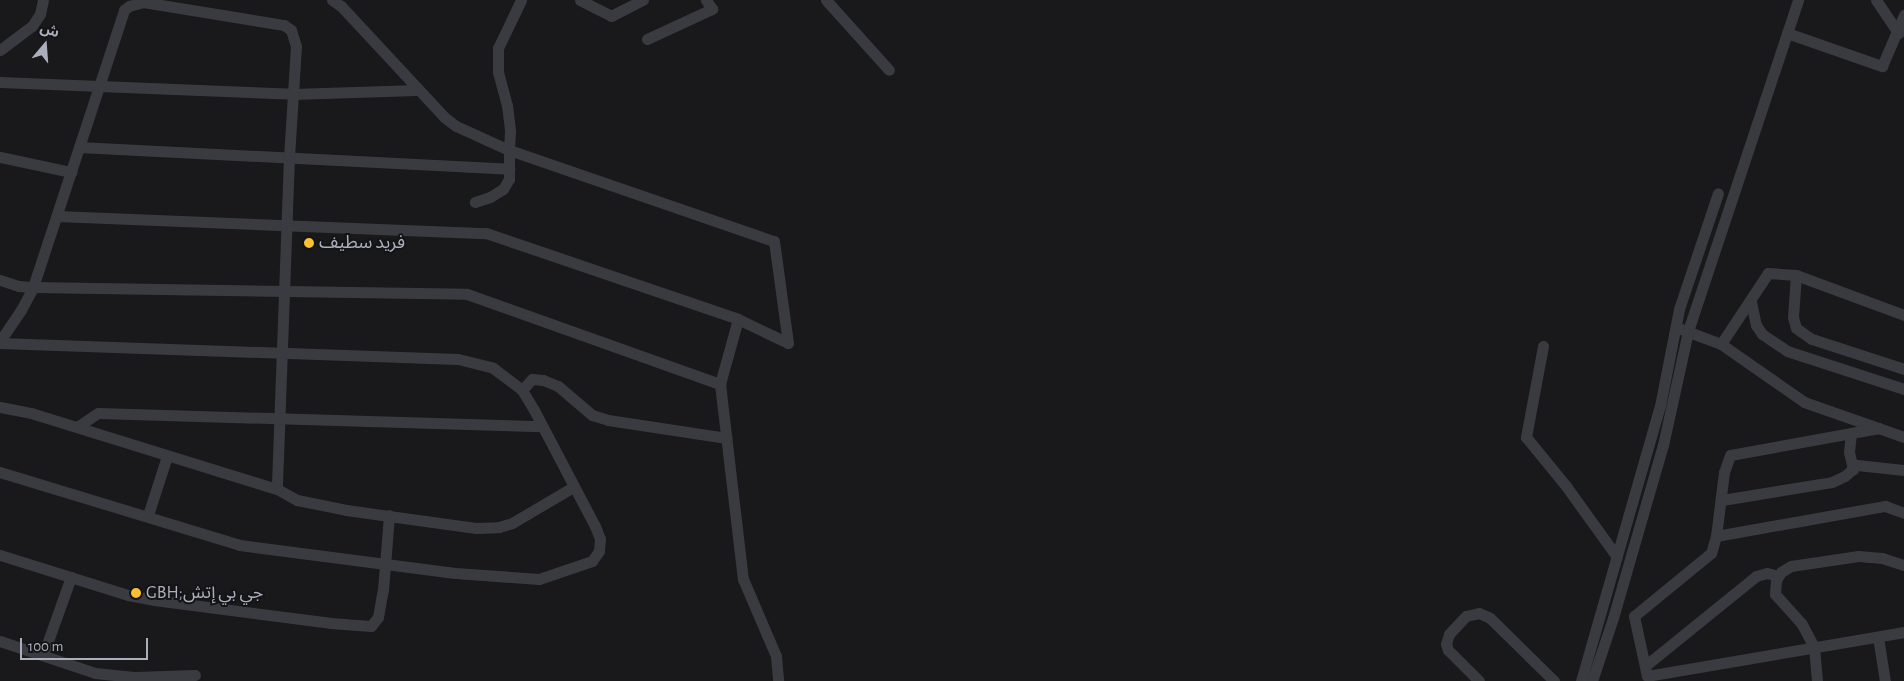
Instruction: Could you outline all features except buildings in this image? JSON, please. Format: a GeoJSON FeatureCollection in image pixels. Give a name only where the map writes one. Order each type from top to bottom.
{"type":"FeatureCollection","features":[{"type":"Feature","properties":{"kind":"street"},"geometry":{"type":"LineString","coordinates":[[0,50],[32,26],[40,14],[43,0]]}},
{"type":"Feature","properties":{"kind":"street"},"geometry":{"type":"LineString","coordinates":[[475,202],[503,189],[509,179],[510,131],[507,105],[498,72],[498,48],[521,0]]}},
{"type":"Feature","properties":{"kind":"street"},"geometry":{"type":"LineString","coordinates":[[580,0],[610,16],[642,0]]}},
{"type":"Feature","properties":{"kind":"street"},"geometry":{"type":"LineString","coordinates":[[647,39],[712,9],[706,0]]}},
{"type":"Feature","properties":{"kind":"street"},"geometry":{"type":"LineString","coordinates":[[826,0],[889,70]]}},
{"type":"Feature","properties":{"kind":"street"},"geometry":{"type":"LineString","coordinates":[[1592,681],[1613,618],[1663,445],[1688,331],[1798,0]]}},
{"type":"Feature","properties":{"kind":"street"},"geometry":{"type":"LineString","coordinates":[[1876,0],[1898,33]]}},
{"type":"Feature","properties":{"kind":"street"},"geometry":{"type":"LineString","coordinates":[[0,342],[21,310],[33,287],[124,10],[129,6],[143,2],[284,25],[291,30],[296,46],[289,157],[285,290],[280,354],[277,489]]}},
{"type":"Feature","properties":{"kind":"street"},"geometry":{"type":"LineString","coordinates":[[57,216],[486,233],[738,319],[788,343],[774,241],[509,150],[456,126],[418,90],[337,2]]}},
{"type":"Feature","properties":{"kind":"street"},"geometry":{"type":"LineString","coordinates":[[1787,33],[1882,66],[1898,33],[1904,15]]}},
{"type":"Feature","properties":{"kind":"street"},"geometry":{"type":"LineString","coordinates":[[0,82],[97,88],[293,94],[418,90]]}},
{"type":"Feature","properties":{"kind":"street"},"geometry":{"type":"LineString","coordinates":[[79,147],[510,169]]}},
{"type":"Feature","properties":{"kind":"street"},"geometry":{"type":"LineString","coordinates":[[0,157],[71,172]]}},
{"type":"Feature","properties":{"kind":"street"},"geometry":{"type":"LineString","coordinates":[[1581,681],[1660,406],[1674,328],[1686,284],[1718,193]]}},
{"type":"Feature","properties":{"kind":"street"},"geometry":{"type":"LineString","coordinates":[[1721,344],[1751,302],[1768,273],[1796,275],[1904,314]]}},
{"type":"Feature","properties":{"kind":"street"},"geometry":{"type":"LineString","coordinates":[[1796,275],[1793,317],[1796,328],[1812,339],[1904,369]]}},
{"type":"Feature","properties":{"kind":"street"},"geometry":{"type":"LineString","coordinates":[[0,280],[33,287],[467,294],[720,384]]}},
{"type":"Feature","properties":{"kind":"street"},"geometry":{"type":"LineString","coordinates":[[1751,302],[1756,325],[1762,334],[1787,351],[1904,389]]}},
{"type":"Feature","properties":{"kind":"street"},"geometry":{"type":"LineString","coordinates":[[738,319],[720,384],[743,579],[776,656],[778,681]]}},
{"type":"Feature","properties":{"kind":"street"},"geometry":{"type":"LineString","coordinates":[[1674,328],[1688,331],[1721,344],[1804,402],[1904,437]]}},
{"type":"Feature","properties":{"kind":"street"},"geometry":{"type":"LineString","coordinates":[[0,342],[280,354],[458,359],[493,368],[522,390],[600,538],[599,551],[592,561],[539,579],[454,574],[240,545],[148,515],[0,472]]}},
{"type":"Feature","properties":{"kind":"street"},"geometry":{"type":"LineString","coordinates":[[1543,346],[1526,437],[1566,486],[1617,557]]}},
{"type":"Feature","properties":{"kind":"street"},"geometry":{"type":"LineString","coordinates":[[522,390],[532,380],[543,380],[558,386],[592,415],[608,420],[727,438]]}},
{"type":"Feature","properties":{"kind":"street"},"geometry":{"type":"LineString","coordinates":[[0,407],[31,413],[277,489],[297,500],[313,505],[476,528],[499,527],[512,523],[573,487]]}},
{"type":"Feature","properties":{"kind":"street"},"geometry":{"type":"LineString","coordinates":[[77,427],[98,413],[542,426]]}},
{"type":"Feature","properties":{"kind":"street"},"geometry":{"type":"LineString","coordinates":[[1600,616],[1613,618],[1634,616],[1711,553],[1722,500],[1724,472],[1730,455],[1878,428]]}},
{"type":"Feature","properties":{"kind":"street"},"geometry":{"type":"LineString","coordinates":[[1851,433],[1849,452],[1853,470]]}},
{"type":"Feature","properties":{"kind":"street"},"geometry":{"type":"LineString","coordinates":[[148,515],[167,456]]}},
{"type":"Feature","properties":{"kind":"street"},"geometry":{"type":"LineString","coordinates":[[1722,500],[1832,482],[1853,470],[1858,464],[1904,470]]}},
{"type":"Feature","properties":{"kind":"street"},"geometry":{"type":"LineString","coordinates":[[1639,482],[1651,486]]}},
{"type":"Feature","properties":{"kind":"street"},"geometry":{"type":"LineString","coordinates":[[1716,536],[1885,506],[1904,513]]}},
{"type":"Feature","properties":{"kind":"street"},"geometry":{"type":"LineString","coordinates":[[0,555],[154,600],[330,623],[371,626],[378,617],[389,515]]}},
{"type":"Feature","properties":{"kind":"street"},"geometry":{"type":"LineString","coordinates":[[1817,681],[1814,647],[1801,623],[1775,594],[1778,576],[1791,566],[1858,556],[1882,558],[1904,565]]}},
{"type":"Feature","properties":{"kind":"street"},"geometry":{"type":"LineString","coordinates":[[1645,666],[1756,576],[1767,573],[1778,576]]}},
{"type":"Feature","properties":{"kind":"street"},"geometry":{"type":"LineString","coordinates":[[44,655],[71,577]]}},
{"type":"Feature","properties":{"kind":"street"},"geometry":{"type":"LineString","coordinates":[[1479,681],[1448,650],[1446,644],[1449,634],[1466,616],[1479,613],[1490,618],[1554,681]]}},
{"type":"Feature","properties":{"kind":"street"},"geometry":{"type":"LineString","coordinates":[[1634,616],[1647,676],[1904,632]]}},
{"type":"Feature","properties":{"kind":"street"},"geometry":{"type":"LineString","coordinates":[[1878,637],[1885,681]]}},
{"type":"Feature","properties":{"kind":"street"},"geometry":{"type":"LineString","coordinates":[[0,641],[95,673],[108,675],[195,675]]}},
{"type":"Feature","properties":{"kind":"place","name":"فريد سطيف"},"geometry":{"type":"Point","coordinates":[309,243]}},
{"type":"Feature","properties":{"kind":"place","name":"GBH;جي بي إتش"},"geometry":{"type":"Point","coordinates":[136,593]}}]}
